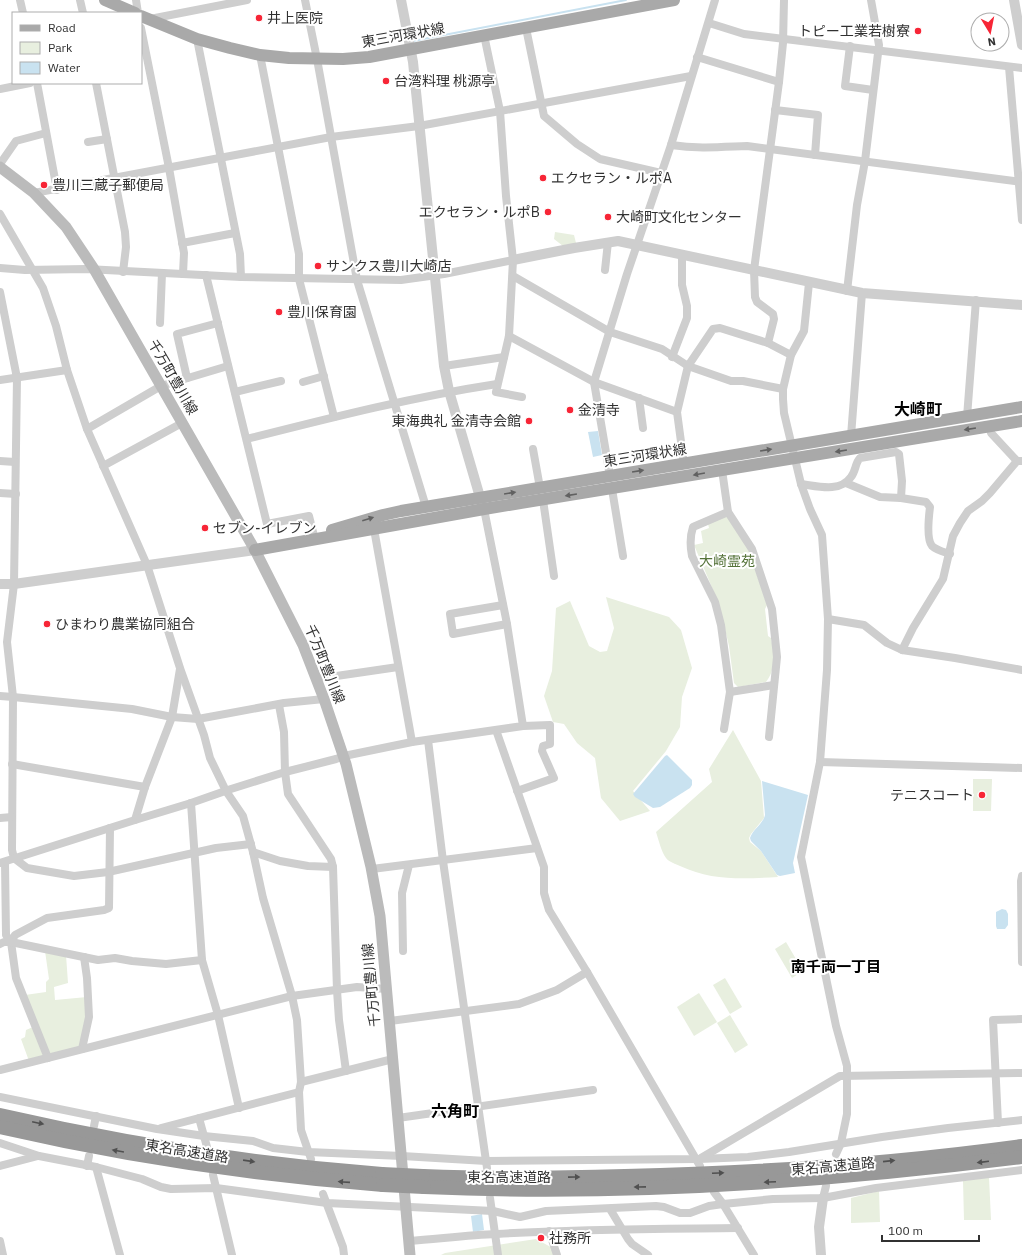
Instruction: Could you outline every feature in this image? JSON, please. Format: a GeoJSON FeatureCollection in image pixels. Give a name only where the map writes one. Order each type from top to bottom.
{"type":"FeatureCollection","features":[{"type":"Feature","properties":{"kind":"highway","name":"東名高速道路"},"geometry":{"type":"LineString","coordinates":[[0,1115],[102,1137],[199,1154],[382,1180]]}},
{"type":"Feature","properties":{"kind":"highway","name":"東名高速道路"},"geometry":{"type":"LineString","coordinates":[[0,1127],[100,1148],[268,1174],[423,1181],[531,1189],[682,1186],[787,1181],[907,1171],[1022,1158]]}},
{"type":"Feature","properties":{"kind":"highway","name":"東名高速道路"},"geometry":{"type":"LineString","coordinates":[[423,1181],[682,1175],[795,1169],[1022,1146]]}},
{"type":"Feature","properties":{"kind":"main road"},"geometry":{"type":"LineString","coordinates":[[105,0],[134,12]]}},
{"type":"Feature","properties":{"kind":"main road","name":"東三河環状線"},"geometry":{"type":"LineString","coordinates":[[145,17],[197,39],[260,55],[317,59],[343,59],[369,57],[674,0]]}},
{"type":"Feature","properties":{"kind":"main road","name":"千万町豊川線"},"geometry":{"type":"LineString","coordinates":[[0,167],[34,193],[66,227],[94,269],[255,550],[303,645],[324,699],[344,756],[372,869],[380,916],[410,1255]]}},
{"type":"Feature","properties":{"kind":"main road","name":"東三河環状線"},"geometry":{"type":"LineString","coordinates":[[255,550],[374,530],[540,488],[1022,407]]}},
{"type":"Feature","properties":{"kind":"main road","name":"東三河環状線"},"geometry":{"type":"LineString","coordinates":[[277,546],[383,515],[426,507],[543,500],[1022,420]]}},
{"type":"Feature","properties":{"kind":"street"},"geometry":{"type":"LineString","coordinates":[[20,0],[23,12]]}},
{"type":"Feature","properties":{"kind":"street"},"geometry":{"type":"LineString","coordinates":[[80,0],[83,12]]}},
{"type":"Feature","properties":{"kind":"street"},"geometry":{"type":"LineString","coordinates":[[136,0],[136,12]]}},
{"type":"Feature","properties":{"kind":"street"},"geometry":{"type":"LineString","coordinates":[[145,17],[247,0]]}},
{"type":"Feature","properties":{"kind":"street"},"geometry":{"type":"LineString","coordinates":[[305,0],[357,280],[426,507]]}},
{"type":"Feature","properties":{"kind":"street"},"geometry":{"type":"LineString","coordinates":[[401,0],[413,62],[444,366],[449,391],[482,503],[503,605],[523,726]]}},
{"type":"Feature","properties":{"kind":"street"},"geometry":{"type":"LineString","coordinates":[[610,476],[594,382],[627,274],[671,145],[715,0]]}},
{"type":"Feature","properties":{"kind":"street"},"geometry":{"type":"LineString","coordinates":[[768,343],[774,319],[773,314],[757,302],[754,270],[769,148],[779,82],[783,38],[784,0]]}},
{"type":"Feature","properties":{"kind":"street"},"geometry":{"type":"LineString","coordinates":[[847,291],[879,45],[871,0]]}},
{"type":"Feature","properties":{"kind":"street"},"geometry":{"type":"LineString","coordinates":[[1014,0],[1022,45]]}},
{"type":"Feature","properties":{"kind":"street"},"geometry":{"type":"LineString","coordinates":[[709,23],[744,34],[1022,68]]}},
{"type":"Feature","properties":{"kind":"street"},"geometry":{"type":"LineString","coordinates":[[526,28],[544,116],[577,144],[600,159],[661,173]]}},
{"type":"Feature","properties":{"kind":"street"},"geometry":{"type":"LineString","coordinates":[[142,33],[169,168],[184,253],[183,274]]}},
{"type":"Feature","properties":{"kind":"street"},"geometry":{"type":"LineString","coordinates":[[484,35],[500,111],[506,196],[513,260],[509,336],[496,392],[522,397]]}},
{"type":"Feature","properties":{"kind":"street"},"geometry":{"type":"LineString","coordinates":[[197,39],[240,254],[241,277]]}},
{"type":"Feature","properties":{"kind":"street"},"geometry":{"type":"LineString","coordinates":[[850,46],[845,86],[873,90]]}},
{"type":"Feature","properties":{"kind":"street"},"geometry":{"type":"LineString","coordinates":[[260,55],[299,254],[299,279],[334,417]]}},
{"type":"Feature","properties":{"kind":"street"},"geometry":{"type":"LineString","coordinates":[[697,57],[779,82]]}},
{"type":"Feature","properties":{"kind":"street"},"geometry":{"type":"LineString","coordinates":[[1009,67],[1020,182],[1022,220]]}},
{"type":"Feature","properties":{"kind":"street"},"geometry":{"type":"LineString","coordinates":[[34,193],[57,190],[279,147],[419,126],[542,102],[691,76]]}},
{"type":"Feature","properties":{"kind":"street"},"geometry":{"type":"LineString","coordinates":[[0,89],[25,84]]}},
{"type":"Feature","properties":{"kind":"street"},"geometry":{"type":"LineString","coordinates":[[36,84],[57,190]]}},
{"type":"Feature","properties":{"kind":"street"},"geometry":{"type":"LineString","coordinates":[[96,84],[125,232],[126,247],[124,272]]}},
{"type":"Feature","properties":{"kind":"street"},"geometry":{"type":"LineString","coordinates":[[775,110],[818,115],[815,155]]}},
{"type":"Feature","properties":{"kind":"street"},"geometry":{"type":"LineString","coordinates":[[0,164],[16,141],[46,133]]}},
{"type":"Feature","properties":{"kind":"street"},"geometry":{"type":"LineString","coordinates":[[88,142],[107,139]]}},
{"type":"Feature","properties":{"kind":"street"},"geometry":{"type":"LineString","coordinates":[[671,145],[694,148],[747,146],[769,148],[1020,182]]}},
{"type":"Feature","properties":{"kind":"street"},"geometry":{"type":"LineString","coordinates":[[0,214],[43,288],[56,326],[67,370],[87,429],[147,566],[180,668],[204,735],[210,758],[226,791],[243,816],[263,898],[292,996],[297,1020],[301,1082],[299,1092],[301,1130],[309,1155]]}},
{"type":"Feature","properties":{"kind":"street"},"geometry":{"type":"LineString","coordinates":[[182,243],[235,234]]}},
{"type":"Feature","properties":{"kind":"street"},"geometry":{"type":"LineString","coordinates":[[0,268],[33,270],[94,269],[124,272],[299,279],[401,280],[618,241],[847,291],[976,300],[1022,305]]}},
{"type":"Feature","properties":{"kind":"street"},"geometry":{"type":"LineString","coordinates":[[605,270],[608,242]]}},
{"type":"Feature","properties":{"kind":"street"},"geometry":{"type":"LineString","coordinates":[[672,357],[686,318],[686,306],[682,285],[682,255]]}},
{"type":"Feature","properties":{"kind":"street"},"geometry":{"type":"LineString","coordinates":[[160,323],[162,273]]}},
{"type":"Feature","properties":{"kind":"street"},"geometry":{"type":"LineString","coordinates":[[206,275],[267,524],[309,516],[314,536]]}},
{"type":"Feature","properties":{"kind":"street"},"geometry":{"type":"LineString","coordinates":[[513,276],[610,332],[662,349],[672,357],[688,366],[731,381],[743,381],[783,389]]}},
{"type":"Feature","properties":{"kind":"street"},"geometry":{"type":"LineString","coordinates":[[809,283],[804,331],[791,355],[783,389],[784,413],[794,458],[810,509],[822,535],[828,619],[827,670],[820,762],[801,857],[836,1026],[847,1066],[847,1114],[841,1144],[836,1154]]}},
{"type":"Feature","properties":{"kind":"street"},"geometry":{"type":"LineString","coordinates":[[0,292],[2,310],[17,378],[14,584],[7,642],[13,697],[12,850],[14,858],[27,868],[74,876],[108,872],[216,848],[252,848],[280,861],[308,866],[333,867]]}},
{"type":"Feature","properties":{"kind":"street"},"geometry":{"type":"LineString","coordinates":[[851,436],[862,293]]}},
{"type":"Feature","properties":{"kind":"street"},"geometry":{"type":"LineString","coordinates":[[967,417],[976,300]]}},
{"type":"Feature","properties":{"kind":"street"},"geometry":{"type":"LineString","coordinates":[[187,378],[177,334],[218,323]]}},
{"type":"Feature","properties":{"kind":"street"},"geometry":{"type":"LineString","coordinates":[[684,464],[677,412],[688,366],[713,329],[720,328],[768,343],[791,355]]}},
{"type":"Feature","properties":{"kind":"street"},"geometry":{"type":"LineString","coordinates":[[509,336],[594,382],[677,412]]}},
{"type":"Feature","properties":{"kind":"street"},"geometry":{"type":"LineString","coordinates":[[444,366],[504,357]]}},
{"type":"Feature","properties":{"kind":"street"},"geometry":{"type":"LineString","coordinates":[[87,429],[161,386],[228,366]]}},
{"type":"Feature","properties":{"kind":"street"},"geometry":{"type":"LineString","coordinates":[[0,380],[67,370]]}},
{"type":"Feature","properties":{"kind":"street"},"geometry":{"type":"LineString","coordinates":[[303,382],[324,376]]}},
{"type":"Feature","properties":{"kind":"street"},"geometry":{"type":"LineString","coordinates":[[235,392],[281,381]]}},
{"type":"Feature","properties":{"kind":"street"},"geometry":{"type":"LineString","coordinates":[[247,439],[394,403],[449,391],[497,384]]}},
{"type":"Feature","properties":{"kind":"street"},"geometry":{"type":"LineString","coordinates":[[639,398],[643,428]]}},
{"type":"Feature","properties":{"kind":"street"},"geometry":{"type":"LineString","coordinates":[[103,466],[182,423]]}},
{"type":"Feature","properties":{"kind":"street"},"geometry":{"type":"LineString","coordinates":[[902,650],[913,628],[943,579],[953,536],[968,511],[990,493],[1019,461],[991,433],[989,426]]}},
{"type":"Feature","properties":{"kind":"street"},"geometry":{"type":"LineString","coordinates":[[533,449],[540,488]]}},
{"type":"Feature","properties":{"kind":"street"},"geometry":{"type":"LineString","coordinates":[[801,484],[826,488],[846,483],[851,478],[855,470],[857,460],[860,458],[896,452],[899,454],[901,498]]}},
{"type":"Feature","properties":{"kind":"street"},"geometry":{"type":"LineString","coordinates":[[0,461],[15,462]]}},
{"type":"Feature","properties":{"kind":"street"},"geometry":{"type":"LineString","coordinates":[[722,470],[728,512],[752,549],[772,609],[776,657],[769,737]]}},
{"type":"Feature","properties":{"kind":"street"},"geometry":{"type":"LineString","coordinates":[[846,483],[880,497],[901,498],[926,502],[930,506],[928,523],[930,542],[936,549],[950,554]]}},
{"type":"Feature","properties":{"kind":"street"},"geometry":{"type":"LineString","coordinates":[[612,489],[623,556]]}},
{"type":"Feature","properties":{"kind":"street"},"geometry":{"type":"LineString","coordinates":[[0,493],[16,494]]}},
{"type":"Feature","properties":{"kind":"street"},"geometry":{"type":"LineString","coordinates":[[543,500],[554,576]]}},
{"type":"Feature","properties":{"kind":"street"},"geometry":{"type":"LineString","coordinates":[[724,729],[730,692],[721,625],[715,602],[691,550],[691,535],[693,527],[728,512]]}},
{"type":"Feature","properties":{"kind":"street"},"geometry":{"type":"LineString","coordinates":[[374,530],[412,742]]}},
{"type":"Feature","properties":{"kind":"street"},"geometry":{"type":"LineString","coordinates":[[0,584],[14,584],[255,550]]}},
{"type":"Feature","properties":{"kind":"street"},"geometry":{"type":"LineString","coordinates":[[503,605],[450,614],[453,634],[506,624]]}},
{"type":"Feature","properties":{"kind":"street"},"geometry":{"type":"LineString","coordinates":[[828,619],[864,625],[887,643],[902,650],[1022,670]]}},
{"type":"Feature","properties":{"kind":"street"},"geometry":{"type":"LineString","coordinates":[[316,679],[398,667]]}},
{"type":"Feature","properties":{"kind":"street"},"geometry":{"type":"LineString","coordinates":[[135,820],[145,787],[172,717],[180,668]]}},
{"type":"Feature","properties":{"kind":"street"},"geometry":{"type":"LineString","coordinates":[[730,692],[774,685]]}},
{"type":"Feature","properties":{"kind":"street"},"geometry":{"type":"LineString","coordinates":[[0,696],[132,709],[172,717],[198,719],[284,703],[324,699]]}},
{"type":"Feature","properties":{"kind":"street"},"geometry":{"type":"LineString","coordinates":[[279,705],[284,732],[285,772],[288,794],[331,859],[333,867],[337,990],[339,1020],[346,1071]]}},
{"type":"Feature","properties":{"kind":"street"},"geometry":{"type":"LineString","coordinates":[[48,1058],[16,978],[11,942],[6,935],[3,862],[285,772],[336,760],[344,756],[412,742],[523,726],[550,725],[550,744],[543,746],[542,751],[554,778],[517,791]]}},
{"type":"Feature","properties":{"kind":"street"},"geometry":{"type":"LineString","coordinates":[[496,730],[544,867],[544,892],[549,910],[698,1161]]}},
{"type":"Feature","properties":{"kind":"street"},"geometry":{"type":"LineString","coordinates":[[428,740],[486,1165]]}},
{"type":"Feature","properties":{"kind":"street"},"geometry":{"type":"LineString","coordinates":[[820,762],[1022,768]]}},
{"type":"Feature","properties":{"kind":"street"},"geometry":{"type":"LineString","coordinates":[[12,764],[145,787]]}},
{"type":"Feature","properties":{"kind":"street"},"geometry":{"type":"LineString","coordinates":[[191,803],[202,960],[218,1015],[239,1108]]}},
{"type":"Feature","properties":{"kind":"street"},"geometry":{"type":"LineString","coordinates":[[0,818],[12,817]]}},
{"type":"Feature","properties":{"kind":"street"},"geometry":{"type":"LineString","coordinates":[[11,942],[15,935],[47,918],[109,908],[108,872],[110,828]]}},
{"type":"Feature","properties":{"kind":"street"},"geometry":{"type":"LineString","coordinates":[[372,869],[538,848]]}},
{"type":"Feature","properties":{"kind":"street"},"geometry":{"type":"LineString","coordinates":[[403,951],[402,894],[409,865]]}},
{"type":"Feature","properties":{"kind":"street"},"geometry":{"type":"LineString","coordinates":[[1022,876],[1022,962]]}},
{"type":"Feature","properties":{"kind":"street"},"geometry":{"type":"LineString","coordinates":[[0,944],[4,942],[11,942],[98,960],[115,958],[132,962],[166,964],[202,960]]}},
{"type":"Feature","properties":{"kind":"street"},"geometry":{"type":"LineString","coordinates":[[82,1049],[88,1017],[87,978],[84,957]]}},
{"type":"Feature","properties":{"kind":"street"},"geometry":{"type":"LineString","coordinates":[[390,1021],[519,1004],[557,990],[587,972]]}},
{"type":"Feature","properties":{"kind":"street"},"geometry":{"type":"LineString","coordinates":[[0,1070],[292,996],[357,988],[387,989]]}},
{"type":"Feature","properties":{"kind":"street"},"geometry":{"type":"LineString","coordinates":[[998,1123],[993,1020],[1022,1019]]}},
{"type":"Feature","properties":{"kind":"street"},"geometry":{"type":"LineString","coordinates":[[301,1082],[393,1059]]}},
{"type":"Feature","properties":{"kind":"street"},"geometry":{"type":"LineString","coordinates":[[698,1161],[840,1076],[1022,1073]]}},
{"type":"Feature","properties":{"kind":"street"},"geometry":{"type":"LineString","coordinates":[[398,1118],[593,1090]]}},
{"type":"Feature","properties":{"kind":"street"},"geometry":{"type":"LineString","coordinates":[[157,1129],[299,1092]]}},
{"type":"Feature","properties":{"kind":"street"},"geometry":{"type":"LineString","coordinates":[[0,1097],[157,1129],[253,1142],[273,1148],[309,1155],[402,1156],[486,1165],[698,1161],[789,1152],[948,1128],[1022,1120]]}},
{"type":"Feature","properties":{"kind":"street"},"geometry":{"type":"LineString","coordinates":[[94,1126],[96,1116]]}},
{"type":"Feature","properties":{"kind":"street"},"geometry":{"type":"LineString","coordinates":[[199,1118],[207,1147]]}},
{"type":"Feature","properties":{"kind":"street"},"geometry":{"type":"LineString","coordinates":[[0,1143],[39,1156],[91,1166],[142,1179],[161,1187],[171,1189],[216,1188],[326,1203],[492,1210],[520,1217],[546,1210],[610,1209],[656,1206],[664,1207],[680,1213],[690,1213],[709,1206],[723,1204],[772,1198],[823,1198],[876,1188],[1022,1170]]}},
{"type":"Feature","properties":{"kind":"street"},"geometry":{"type":"LineString","coordinates":[[0,1166],[39,1156]]}},
{"type":"Feature","properties":{"kind":"street"},"geometry":{"type":"LineString","coordinates":[[89,1156],[120,1255]]}},
{"type":"Feature","properties":{"kind":"street"},"geometry":{"type":"LineString","coordinates":[[214,1175],[232,1255]]}},
{"type":"Feature","properties":{"kind":"street"},"geometry":{"type":"LineString","coordinates":[[820,1255],[820,1227],[823,1198],[826,1186]]}},
{"type":"Feature","properties":{"kind":"street"},"geometry":{"type":"LineString","coordinates":[[714,1192],[754,1255]]}},
{"type":"Feature","properties":{"kind":"street"},"geometry":{"type":"LineString","coordinates":[[323,1194],[343,1247],[344,1255]]}},
{"type":"Feature","properties":{"kind":"street"},"geometry":{"type":"LineString","coordinates":[[490,1198],[498,1255]]}},
{"type":"Feature","properties":{"kind":"street"},"geometry":{"type":"LineString","coordinates":[[610,1209],[632,1244],[648,1255]]}},
{"type":"Feature","properties":{"kind":"street"},"geometry":{"type":"LineString","coordinates":[[409,1241],[549,1231],[738,1228]]}},
{"type":"Feature","properties":{"kind":"street"},"geometry":{"type":"LineString","coordinates":[[549,1231],[558,1255]]}},
{"type":"Feature","properties":{"kind":"street"},"geometry":{"type":"LineString","coordinates":[[0,1241],[3,1255]]}},
{"type":"Feature","properties":{"kind":"green space"},"geometry":{"type":"Polygon","coordinates":[[[555,232],[574,235],[576,243],[563,246],[554,239],[555,232]]]}},
{"type":"Feature","properties":{"kind":"green space","name":"大崎霊苑"},"geometry":{"type":"Polygon","coordinates":[[[727,516],[748,548],[767,605],[765,609],[768,636],[771,638],[773,656],[773,667],[766,682],[738,687],[734,683],[729,646],[719,604],[694,545],[703,543],[701,531],[709,528],[708,524],[727,516]]]}},
{"type":"Feature","properties":{"kind":"green space"},"geometry":{"type":"Polygon","coordinates":[[[606,597],[669,617],[681,630],[692,668],[682,697],[680,727],[666,751],[633,791],[650,811],[620,821],[601,798],[595,758],[577,743],[564,724],[553,722],[544,696],[552,671],[556,608],[570,601],[589,646],[600,652],[607,651],[614,628],[606,597]]]}},
{"type":"Feature","properties":{"kind":"green space"},"geometry":{"type":"Polygon","coordinates":[[[733,730],[761,781],[764,818],[751,834],[749,838],[750,842],[761,851],[778,877],[716,877],[692,871],[673,863],[667,859],[661,849],[656,832],[712,782],[709,769],[733,730]]]}},
{"type":"Feature","properties":{"kind":"green space","name":"テニスコート"},"geometry":{"type":"Polygon","coordinates":[[[973,779],[992,779],[991,811],[973,811],[973,779]]]}},
{"type":"Feature","properties":{"kind":"green space"},"geometry":{"type":"Polygon","coordinates":[[[786,942],[803,971],[792,978],[775,949],[786,942]]]}},
{"type":"Feature","properties":{"kind":"green space"},"geometry":{"type":"Polygon","coordinates":[[[45,951],[66,955],[68,983],[54,987],[55,1000],[87,997],[87,1016],[81,1047],[49,1055],[25,995],[46,992],[46,982],[49,979],[45,951]]]}},
{"type":"Feature","properties":{"kind":"green space"},"geometry":{"type":"Polygon","coordinates":[[[725,978],[742,1007],[730,1014],[713,985],[725,978]]]}},
{"type":"Feature","properties":{"kind":"green space"},"geometry":{"type":"Polygon","coordinates":[[[699,993],[717,1022],[694,1036],[677,1007],[699,993]]]}},
{"type":"Feature","properties":{"kind":"green space"},"geometry":{"type":"Polygon","coordinates":[[[730,1015],[748,1045],[735,1053],[717,1023],[730,1015]]]}},
{"type":"Feature","properties":{"kind":"green space"},"geometry":{"type":"Polygon","coordinates":[[[33,1027],[45,1057],[29,1061],[21,1039],[25,1037],[26,1030],[33,1027]]]}},
{"type":"Feature","properties":{"kind":"green space"},"geometry":{"type":"Polygon","coordinates":[[[989,1177],[991,1220],[964,1220],[963,1181],[989,1177]]]}},
{"type":"Feature","properties":{"kind":"green space"},"geometry":{"type":"Polygon","coordinates":[[[879,1191],[880,1222],[851,1223],[851,1198],[879,1191]]]}},
{"type":"Feature","properties":{"kind":"green space"},"geometry":{"type":"Polygon","coordinates":[[[536,1239],[558,1251],[559,1255],[441,1255],[445,1253],[536,1239]]]}},
{"type":"Feature","properties":{"kind":"water"},"geometry":{"type":"Polygon","coordinates":[[[598,431],[602,455],[593,457],[588,432],[598,431]]]}},
{"type":"Feature","properties":{"kind":"water"},"geometry":{"type":"Polygon","coordinates":[[[667,755],[692,780],[692,785],[690,788],[660,807],[653,808],[635,797],[633,794],[667,755]]]}},
{"type":"Feature","properties":{"kind":"water"},"geometry":{"type":"Polygon","coordinates":[[[762,781],[808,795],[793,863],[795,873],[780,876],[777,875],[761,851],[751,841],[751,835],[765,815],[762,781]]]}},
{"type":"Feature","properties":{"kind":"water"},"geometry":{"type":"Polygon","coordinates":[[[1002,909],[1006,910],[1008,914],[1008,925],[1005,929],[997,929],[996,912],[1002,909]]]}},
{"type":"Feature","properties":{"kind":"water"},"geometry":{"type":"Polygon","coordinates":[[[482,1214],[484,1230],[473,1232],[471,1216],[482,1214]]]}},
{"type":"Feature","properties":{"kind":"waterway"},"geometry":{"type":"LineString","coordinates":[[413,41],[626,0]]}},
{"type":"Feature","properties":{"kind":"place","name":"井上医院"},"geometry":{"type":"Point","coordinates":[259,18]}},
{"type":"Feature","properties":{"kind":"place","name":"トピー工業若樹寮"},"geometry":{"type":"Point","coordinates":[918,31]}},
{"type":"Feature","properties":{"kind":"place","name":"台湾料理 桃源亭"},"geometry":{"type":"Point","coordinates":[386,81]}},
{"type":"Feature","properties":{"kind":"place","name":"エクセラン・ルポA"},"geometry":{"type":"Point","coordinates":[543,178]}},
{"type":"Feature","properties":{"kind":"place","name":"豊川三蔵子郵便局"},"geometry":{"type":"Point","coordinates":[44,185]}},
{"type":"Feature","properties":{"kind":"place","name":"エクセラン・ルポB"},"geometry":{"type":"Point","coordinates":[548,212]}},
{"type":"Feature","properties":{"kind":"place","name":"大崎町文化センター"},"geometry":{"type":"Point","coordinates":[608,217]}},
{"type":"Feature","properties":{"kind":"place","name":"サンクス豊川大崎店"},"geometry":{"type":"Point","coordinates":[318,266]}},
{"type":"Feature","properties":{"kind":"place","name":"豊川保育園"},"geometry":{"type":"Point","coordinates":[279,312]}},
{"type":"Feature","properties":{"kind":"place","name":"金清寺"},"geometry":{"type":"Point","coordinates":[570,410]}},
{"type":"Feature","properties":{"kind":"place","name":"東海典礼 金清寺会館"},"geometry":{"type":"Point","coordinates":[529,421]}},
{"type":"Feature","properties":{"kind":"place","name":"セブン-イレブン"},"geometry":{"type":"Point","coordinates":[205,528]}},
{"type":"Feature","properties":{"kind":"place","name":"ひまわり農業協同組合"},"geometry":{"type":"Point","coordinates":[47,624]}},
{"type":"Feature","properties":{"kind":"place","name":"テニスコート"},"geometry":{"type":"Point","coordinates":[982,795]}},
{"type":"Feature","properties":{"kind":"place","name":"社務所"},"geometry":{"type":"Point","coordinates":[541,1238]}},
{"type":"Feature","properties":{"kind":"district","name":"大崎町"},"geometry":{"type":"Point","coordinates":[918,409]}},
{"type":"Feature","properties":{"kind":"district","name":"南千両一丁目"},"geometry":{"type":"Point","coordinates":[836,966]}},
{"type":"Feature","properties":{"kind":"district","name":"六角町"},"geometry":{"type":"Point","coordinates":[455,1111]}}]}
